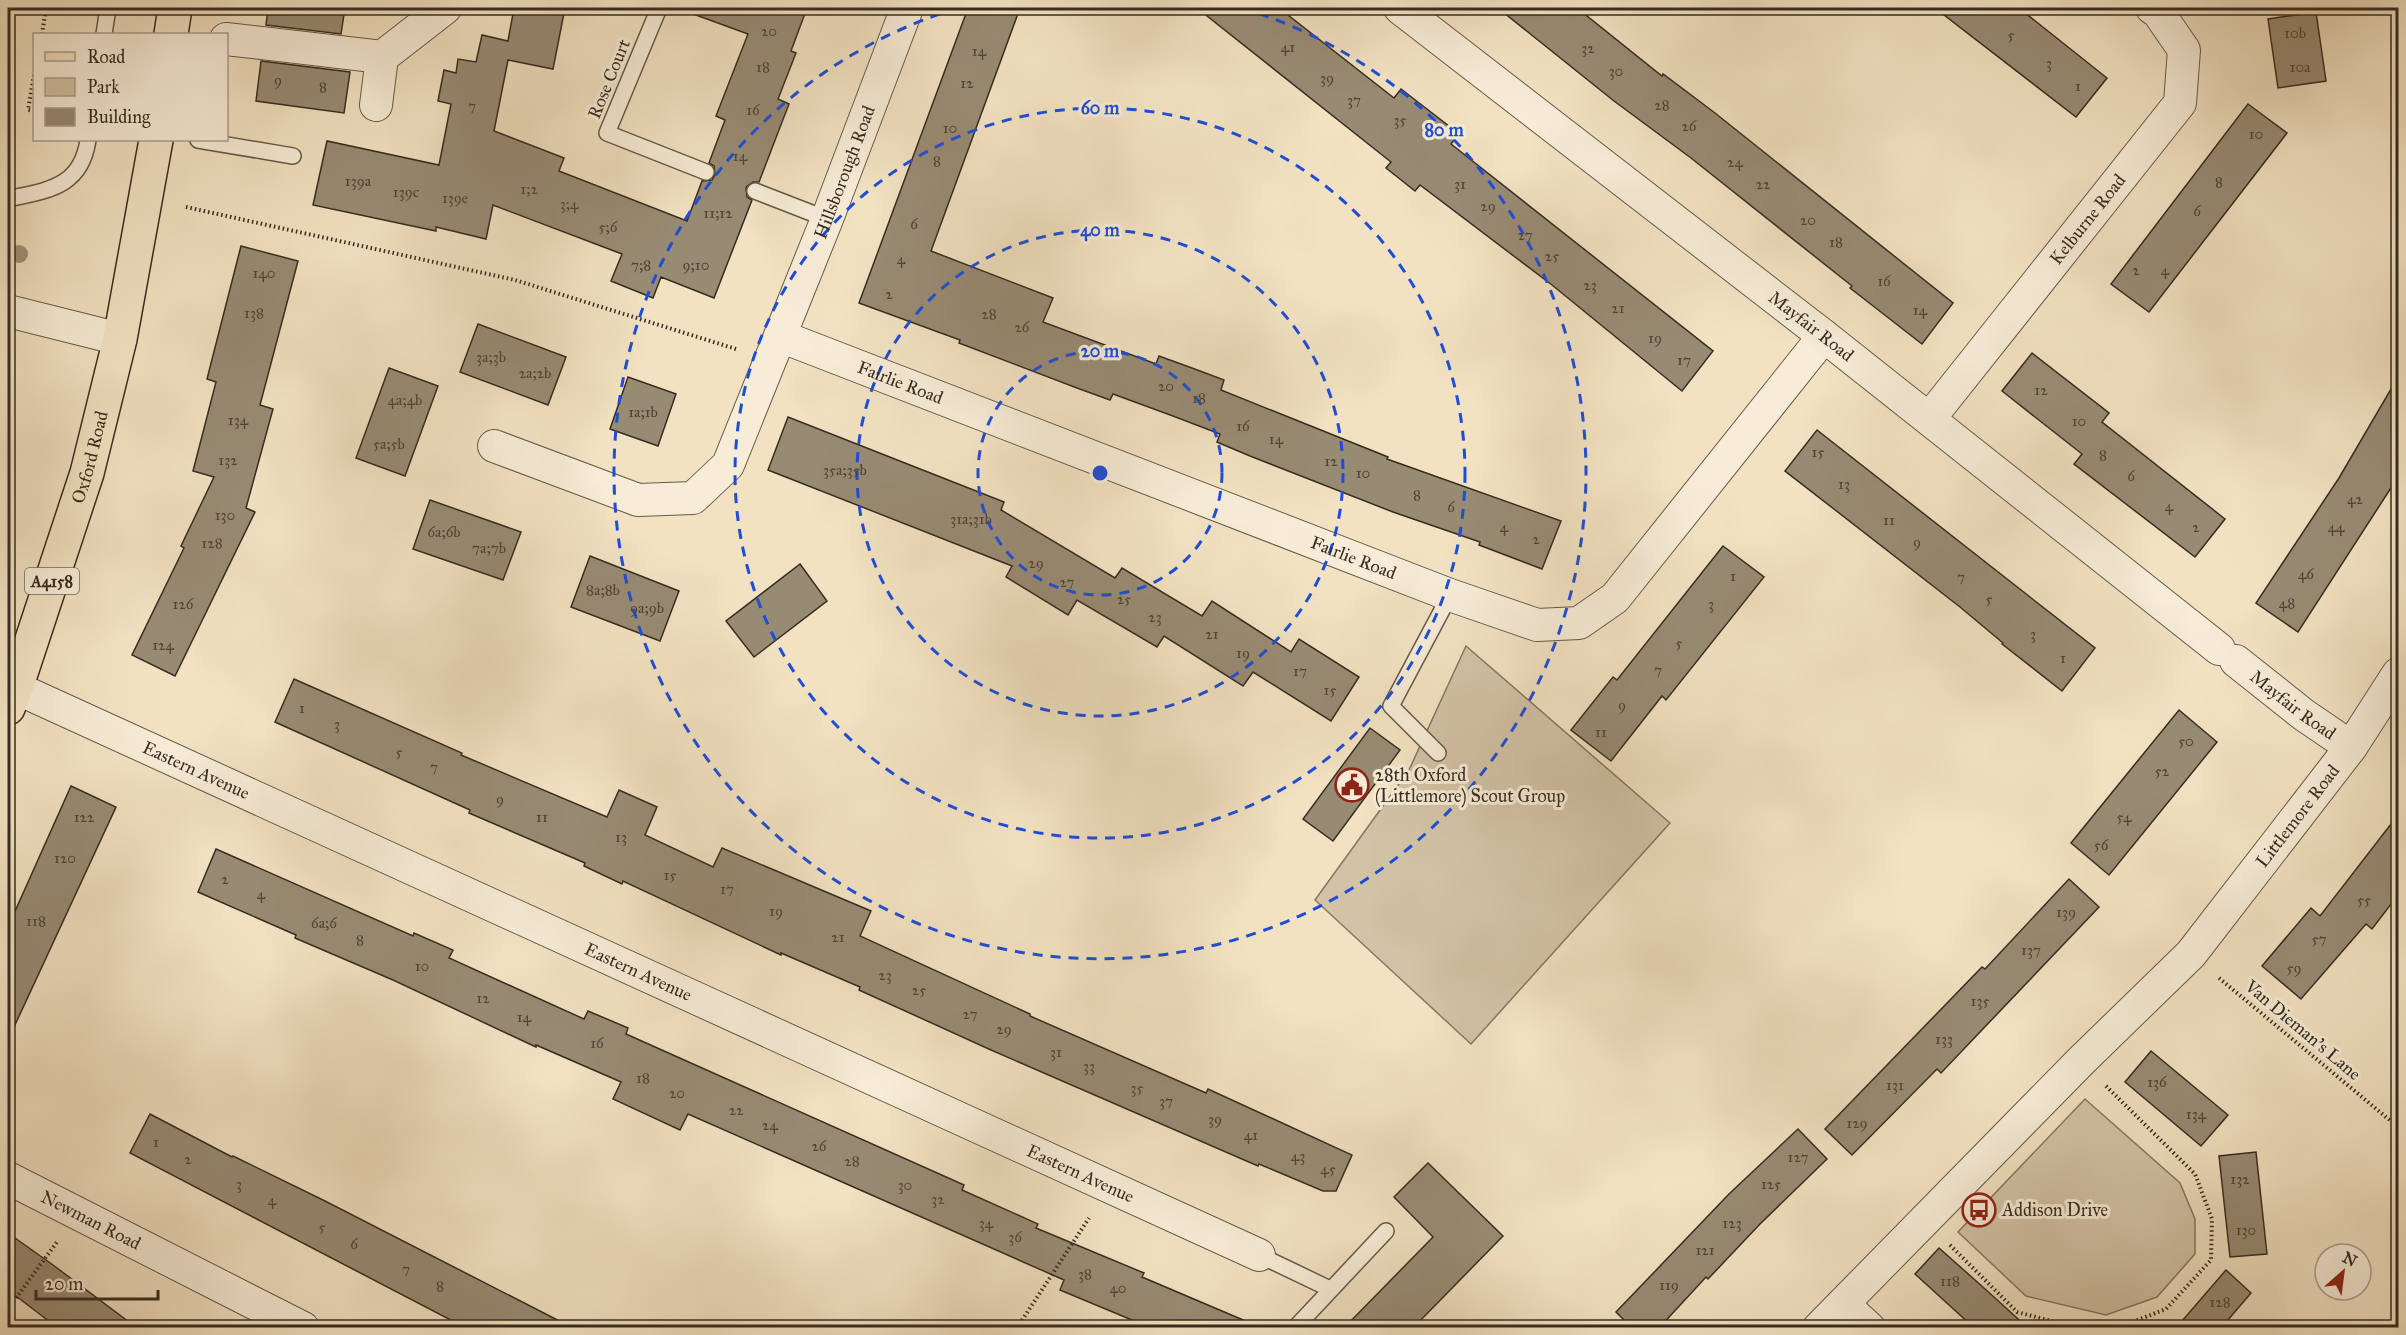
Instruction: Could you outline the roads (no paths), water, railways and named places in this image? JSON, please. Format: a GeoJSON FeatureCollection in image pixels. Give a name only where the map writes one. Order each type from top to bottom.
{"type":"FeatureCollection","features":[{"type":"Feature","properties":{"kind":"main road","name":"Oxford Road"},"geometry":{"type":"LineString","coordinates":[[12,698],[87,473],[120,339],[156,141]]}},
{"type":"Feature","properties":{"kind":"street"},"geometry":{"type":"LineString","coordinates":[[228,39],[382,57],[446,8]]}},
{"type":"Feature","properties":{"kind":"street","name":"Hillsborough Road"},"geometry":{"type":"LineString","coordinates":[[494,446],[638,500],[693,498],[728,465],[827,219],[907,8]]}},
{"type":"Feature","properties":{"kind":"street","name":"Mayfair Road"},"geometry":{"type":"LineString","coordinates":[[1400,8],[1824,336],[2304,715],[2351,747]]}},
{"type":"Feature","properties":{"kind":"street","name":"Kelburne Road"},"geometry":{"type":"LineString","coordinates":[[1929,419],[2180,103],[2184,50],[2158,12],[2152,8]]}},
{"type":"Feature","properties":{"kind":"street"},"geometry":{"type":"LineString","coordinates":[[376,105],[382,57]]}},
{"type":"Feature","properties":{"kind":"street"},"geometry":{"type":"LineString","coordinates":[[8,311],[120,339]]}},
{"type":"Feature","properties":{"kind":"street","name":"Fairlie Road"},"geometry":{"type":"LineString","coordinates":[[775,348],[1537,625],[1578,623],[1615,598],[1824,336]]}},
{"type":"Feature","properties":{"kind":"street","name":"Littlemore Road"},"geometry":{"type":"LineString","coordinates":[[1819,1328],[2081,1061],[2191,954],[2351,747],[2398,674]]}},
{"type":"Feature","properties":{"kind":"street","name":"Eastern Avenue"},"geometry":{"type":"LineString","coordinates":[[12,698],[1110,1186],[1259,1255]]}},
{"type":"Feature","properties":{"kind":"street","name":"Newman Road"},"geometry":{"type":"LineString","coordinates":[[8,1178],[303,1328]]}},
{"type":"Feature","properties":{"kind":"street"},"geometry":{"type":"LineString","coordinates":[[1843,1304],[1869,1328]]}},
{"type":"Feature","properties":{"kind":"lane"},"geometry":{"type":"LineString","coordinates":[[104,33],[108,8]]}},
{"type":"Feature","properties":{"kind":"lane","name":"Rose Court"},"geometry":{"type":"LineString","coordinates":[[659,8],[607,133],[706,172]]}},
{"type":"Feature","properties":{"kind":"lane"},"geometry":{"type":"LineString","coordinates":[[8,199],[56,188],[76,172],[88,141]]}},
{"type":"Feature","properties":{"kind":"lane"},"geometry":{"type":"LineString","coordinates":[[204,141],[293,156]]}},
{"type":"Feature","properties":{"kind":"lane"},"geometry":{"type":"LineString","coordinates":[[755,191],[827,219]]}},
{"type":"Feature","properties":{"kind":"lane"},"geometry":{"type":"LineString","coordinates":[[1438,753],[1391,706],[1450,595]]}},
{"type":"Feature","properties":{"kind":"lane"},"geometry":{"type":"LineString","coordinates":[[1295,1328],[1330,1288],[1386,1231]]}},
{"type":"Feature","properties":{"kind":"lane"},"geometry":{"type":"LineString","coordinates":[[1259,1255],[1330,1288]]}},
{"type":"Feature","properties":{"kind":"place","name":"28th Oxford (Littlemore) Scout Group"},"geometry":{"type":"Point","coordinates":[1352,785]}},
{"type":"Feature","properties":{"kind":"place","name":"Addison Drive"},"geometry":{"type":"Point","coordinates":[1979,1210]}}]}
